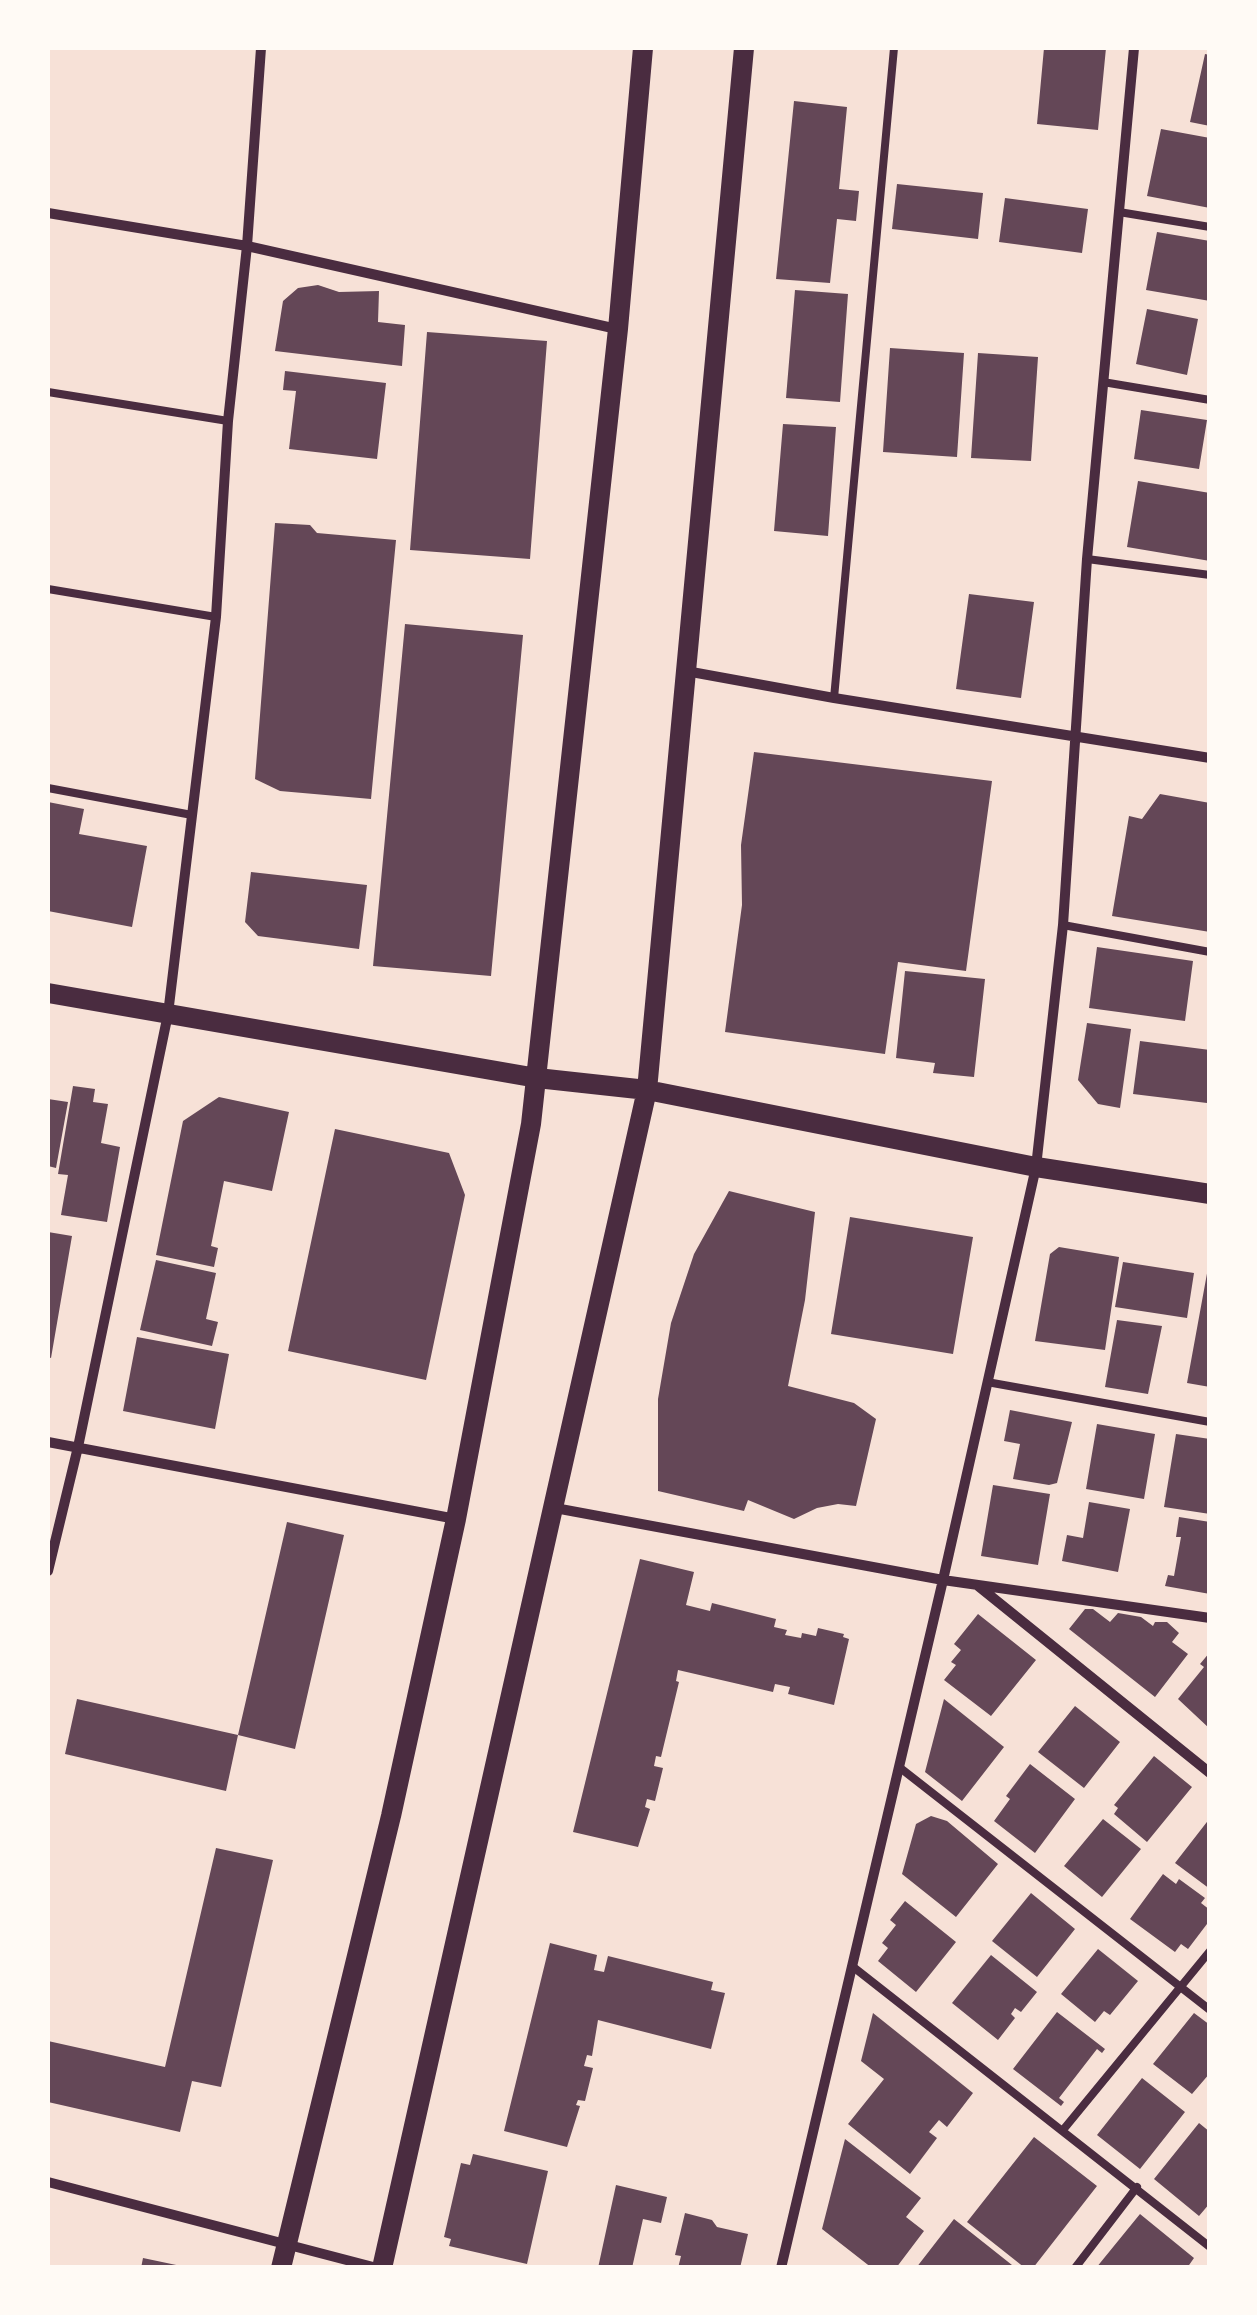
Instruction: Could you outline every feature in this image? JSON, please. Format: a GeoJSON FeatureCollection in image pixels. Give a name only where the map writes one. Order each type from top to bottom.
{"type":"FeatureCollection","features":[{"type":"Feature","properties":{"kind":"main road"},"geometry":{"type":"LineString","coordinates":[[280,2268],[391,1816],[456,1520],[537,1078],[618,329],[643,48]]}},
{"type":"Feature","properties":{"kind":"main road"},"geometry":{"type":"LineString","coordinates":[[380,2268],[647,1090],[744,48]]}},
{"type":"Feature","properties":{"kind":"main road"},"geometry":{"type":"LineString","coordinates":[[48,994],[537,1078],[647,1090],[1036,1167],[1210,1194]]}},
{"type":"Feature","properties":{"kind":"street"},"geometry":{"type":"LineString","coordinates":[[48,1571],[78,1447],[168,1014],[216,617],[228,420],[247,246],[261,48]]}},
{"type":"Feature","properties":{"kind":"street"},"geometry":{"type":"LineString","coordinates":[[781,2268],[1036,1167],[1063,925],[1087,559],[1134,48]]}},
{"type":"Feature","properties":{"kind":"street"},"geometry":{"type":"LineString","coordinates":[[48,213],[247,246],[618,329]]}},
{"type":"Feature","properties":{"kind":"street"},"geometry":{"type":"LineString","coordinates":[[686,671],[1210,758]]}},
{"type":"Feature","properties":{"kind":"street"},"geometry":{"type":"LineString","coordinates":[[48,1442],[456,1520]]}},
{"type":"Feature","properties":{"kind":"street"},"geometry":{"type":"LineString","coordinates":[[555,1508],[942,1580],[1207,1619]]}},
{"type":"Feature","properties":{"kind":"street"},"geometry":{"type":"LineString","coordinates":[[975,1584],[1210,1773]]}},
{"type":"Feature","properties":{"kind":"street"},"geometry":{"type":"LineString","coordinates":[[48,2182],[380,2268]]}},
{"type":"Feature","properties":{"kind":"lane"},"geometry":{"type":"LineString","coordinates":[[834,698],[894,48]]}},
{"type":"Feature","properties":{"kind":"lane"},"geometry":{"type":"LineString","coordinates":[[1120,212],[1210,227]]}},
{"type":"Feature","properties":{"kind":"lane"},"geometry":{"type":"LineString","coordinates":[[1103,382],[1210,400]]}},
{"type":"Feature","properties":{"kind":"lane"},"geometry":{"type":"LineString","coordinates":[[48,392],[228,420]]}},
{"type":"Feature","properties":{"kind":"lane"},"geometry":{"type":"LineString","coordinates":[[1087,559],[1210,575]]}},
{"type":"Feature","properties":{"kind":"lane"},"geometry":{"type":"LineString","coordinates":[[48,589],[216,617]]}},
{"type":"Feature","properties":{"kind":"lane"},"geometry":{"type":"LineString","coordinates":[[48,788],[192,815]]}},
{"type":"Feature","properties":{"kind":"lane"},"geometry":{"type":"LineString","coordinates":[[1063,925],[1210,952]]}},
{"type":"Feature","properties":{"kind":"lane"},"geometry":{"type":"LineString","coordinates":[[987,1382],[1210,1422]]}},
{"type":"Feature","properties":{"kind":"lane"},"geometry":{"type":"LineString","coordinates":[[899,1767],[1210,2010]]}},
{"type":"Feature","properties":{"kind":"lane"},"geometry":{"type":"LineString","coordinates":[[1064,2130],[1210,1951]]}},
{"type":"Feature","properties":{"kind":"lane"},"geometry":{"type":"LineString","coordinates":[[852,1966],[1210,2247]]}},
{"type":"Feature","properties":{"kind":"lane"},"geometry":{"type":"LineString","coordinates":[[1075,2268],[1137,2187]]}},
{"type":"Feature","properties":{"kind":"building"},"geometry":{"type":"Polygon","coordinates":[[[1044,48],[1106,48],[1098,130],[1037,124],[1044,48]]]}},
{"type":"Feature","properties":{"kind":"building"},"geometry":{"type":"Polygon","coordinates":[[[1205,54],[1210,55],[1210,126],[1190,122],[1205,54]]]}},
{"type":"Feature","properties":{"kind":"building"},"geometry":{"type":"Polygon","coordinates":[[[794,101],[847,107],[839,189],[859,191],[856,221],[837,219],[830,283],[776,279],[794,101]]]}},
{"type":"Feature","properties":{"kind":"building"},"geometry":{"type":"Polygon","coordinates":[[[1161,129],[1210,138],[1210,208],[1147,196],[1161,129]]]}},
{"type":"Feature","properties":{"kind":"building"},"geometry":{"type":"Polygon","coordinates":[[[897,184],[983,193],[978,239],[892,229],[897,184]]]}},
{"type":"Feature","properties":{"kind":"building"},"geometry":{"type":"Polygon","coordinates":[[[1005,198],[1088,209],[1082,253],[999,242],[1005,198]]]}},
{"type":"Feature","properties":{"kind":"building"},"geometry":{"type":"Polygon","coordinates":[[[1157,232],[1210,241],[1210,301],[1146,290],[1157,232]]]}},
{"type":"Feature","properties":{"kind":"building"},"geometry":{"type":"Polygon","coordinates":[[[318,285],[339,292],[379,291],[378,322],[405,325],[402,366],[275,351],[283,301],[298,288],[318,285]]]}},
{"type":"Feature","properties":{"kind":"building"},"geometry":{"type":"Polygon","coordinates":[[[795,290],[848,294],[840,402],[786,398],[795,290]]]}},
{"type":"Feature","properties":{"kind":"building"},"geometry":{"type":"Polygon","coordinates":[[[1147,309],[1198,319],[1187,375],[1136,364],[1147,309]]]}},
{"type":"Feature","properties":{"kind":"building"},"geometry":{"type":"Polygon","coordinates":[[[427,332],[547,341],[530,559],[410,550],[427,332]]]}},
{"type":"Feature","properties":{"kind":"building"},"geometry":{"type":"Polygon","coordinates":[[[890,348],[964,353],[957,457],[883,452],[890,348]]]}},
{"type":"Feature","properties":{"kind":"building"},"geometry":{"type":"Polygon","coordinates":[[[978,353],[1038,357],[1031,461],[971,458],[978,353]]]}},
{"type":"Feature","properties":{"kind":"building"},"geometry":{"type":"Polygon","coordinates":[[[285,371],[386,383],[377,459],[289,449],[296,391],[283,390],[285,371]]]}},
{"type":"Feature","properties":{"kind":"building"},"geometry":{"type":"Polygon","coordinates":[[[1141,410],[1207,420],[1199,469],[1134,459],[1141,410]]]}},
{"type":"Feature","properties":{"kind":"building"},"geometry":{"type":"Polygon","coordinates":[[[783,424],[836,427],[828,536],[774,531],[783,424]]]}},
{"type":"Feature","properties":{"kind":"building"},"geometry":{"type":"Polygon","coordinates":[[[1138,481],[1210,493],[1210,561],[1127,547],[1138,481]]]}},
{"type":"Feature","properties":{"kind":"building"},"geometry":{"type":"Polygon","coordinates":[[[275,523],[310,525],[317,533],[396,540],[371,799],[280,791],[255,779],[275,523]]]}},
{"type":"Feature","properties":{"kind":"building"},"geometry":{"type":"Polygon","coordinates":[[[969,594],[1034,602],[1021,698],[956,689],[969,594]]]}},
{"type":"Feature","properties":{"kind":"building"},"geometry":{"type":"Polygon","coordinates":[[[405,624],[523,635],[491,976],[373,966],[405,624]]]}},
{"type":"Feature","properties":{"kind":"building"},"geometry":{"type":"Polygon","coordinates":[[[754,752],[992,781],[966,971],[898,962],[885,1054],[725,1032],[742,905],[741,845],[754,752]]]}},
{"type":"Feature","properties":{"kind":"building"},"geometry":{"type":"Polygon","coordinates":[[[1160,794],[1210,803],[1210,932],[1112,916],[1129,816],[1142,819],[1160,794]]]}},
{"type":"Feature","properties":{"kind":"building"},"geometry":{"type":"Polygon","coordinates":[[[48,802],[84,809],[79,834],[147,846],[132,927],[48,911],[48,802]]]}},
{"type":"Feature","properties":{"kind":"building"},"geometry":{"type":"Polygon","coordinates":[[[251,872],[367,885],[359,949],[258,936],[245,922],[251,872]]]}},
{"type":"Feature","properties":{"kind":"building"},"geometry":{"type":"Polygon","coordinates":[[[1097,947],[1193,961],[1185,1021],[1089,1008],[1097,947]]]}},
{"type":"Feature","properties":{"kind":"building"},"geometry":{"type":"Polygon","coordinates":[[[905,971],[985,979],[974,1077],[933,1073],[935,1063],[896,1058],[905,971]]]}},
{"type":"Feature","properties":{"kind":"building"},"geometry":{"type":"Polygon","coordinates":[[[1087,1023],[1131,1029],[1120,1108],[1098,1104],[1078,1080],[1087,1023]]]}},
{"type":"Feature","properties":{"kind":"building"},"geometry":{"type":"Polygon","coordinates":[[[1140,1041],[1210,1050],[1207,1103],[1133,1094],[1140,1041]]]}},
{"type":"Feature","properties":{"kind":"building"},"geometry":{"type":"Polygon","coordinates":[[[73,1086],[95,1089],[93,1102],[108,1104],[101,1143],[120,1147],[107,1222],[61,1215],[68,1175],[58,1174],[73,1086]]]}},
{"type":"Feature","properties":{"kind":"building"},"geometry":{"type":"Polygon","coordinates":[[[219,1097],[289,1112],[272,1191],[224,1181],[211,1246],[218,1248],[214,1267],[156,1255],[183,1121],[219,1097]]]}},
{"type":"Feature","properties":{"kind":"building"},"geometry":{"type":"Polygon","coordinates":[[[48,1099],[68,1102],[56,1168],[48,1166],[48,1099]]]}},
{"type":"Feature","properties":{"kind":"building"},"geometry":{"type":"Polygon","coordinates":[[[335,1129],[449,1153],[465,1195],[426,1380],[288,1351],[335,1129]]]}},
{"type":"Feature","properties":{"kind":"building"},"geometry":{"type":"Polygon","coordinates":[[[729,1191],[815,1212],[805,1300],[788,1386],[854,1403],[876,1419],[856,1506],[817,1508],[794,1519],[748,1500],[744,1511],[658,1491],[658,1399],[671,1323],[694,1254],[729,1191]]]}},
{"type":"Feature","properties":{"kind":"building"},"geometry":{"type":"Polygon","coordinates":[[[850,1217],[973,1237],[953,1354],[831,1334],[850,1217]]]}},
{"type":"Feature","properties":{"kind":"building"},"geometry":{"type":"Polygon","coordinates":[[[48,1232],[72,1236],[51,1358],[48,1357],[48,1232]]]}},
{"type":"Feature","properties":{"kind":"building"},"geometry":{"type":"Polygon","coordinates":[[[1059,1247],[1119,1257],[1105,1350],[1035,1341],[1050,1254],[1059,1247]]]}},
{"type":"Feature","properties":{"kind":"building"},"geometry":{"type":"Polygon","coordinates":[[[156,1260],[216,1273],[206,1319],[218,1322],[212,1346],[140,1330],[156,1260]]]}},
{"type":"Feature","properties":{"kind":"building"},"geometry":{"type":"Polygon","coordinates":[[[1123,1262],[1194,1273],[1187,1318],[1115,1307],[1123,1262]]]}},
{"type":"Feature","properties":{"kind":"building"},"geometry":{"type":"Polygon","coordinates":[[[1210,1268],[1210,1387],[1187,1383],[1210,1268]]]}},
{"type":"Feature","properties":{"kind":"building"},"geometry":{"type":"Polygon","coordinates":[[[1117,1320],[1162,1326],[1148,1394],[1105,1387],[1117,1320]]]}},
{"type":"Feature","properties":{"kind":"building"},"geometry":{"type":"Polygon","coordinates":[[[137,1337],[229,1354],[215,1429],[123,1411],[137,1337]]]}},
{"type":"Feature","properties":{"kind":"building"},"geometry":{"type":"Polygon","coordinates":[[[1010,1410],[1072,1422],[1057,1483],[1013,1479],[1020,1444],[1004,1441],[1010,1410]]]}},
{"type":"Feature","properties":{"kind":"building"},"geometry":{"type":"Polygon","coordinates":[[[1097,1424],[1155,1434],[1144,1499],[1086,1489],[1097,1424]]]}},
{"type":"Feature","properties":{"kind":"building"},"geometry":{"type":"Polygon","coordinates":[[[1176,1434],[1210,1439],[1210,1514],[1164,1507],[1176,1434]]]}},
{"type":"Feature","properties":{"kind":"building"},"geometry":{"type":"Polygon","coordinates":[[[993,1485],[1050,1494],[1038,1565],[981,1556],[993,1485]]]}},
{"type":"Feature","properties":{"kind":"building"},"geometry":{"type":"Polygon","coordinates":[[[1089,1502],[1130,1509],[1118,1572],[1062,1561],[1067,1535],[1083,1538],[1089,1502]]]}},
{"type":"Feature","properties":{"kind":"building"},"geometry":{"type":"Polygon","coordinates":[[[1179,1517],[1210,1522],[1210,1594],[1165,1586],[1168,1575],[1174,1576],[1181,1537],[1176,1537],[1179,1517]]]}},
{"type":"Feature","properties":{"kind":"building"},"geometry":{"type":"Polygon","coordinates":[[[287,1522],[344,1535],[295,1749],[238,1735],[287,1522]]]}},
{"type":"Feature","properties":{"kind":"building"},"geometry":{"type":"Polygon","coordinates":[[[640,1559],[694,1572],[686,1605],[710,1611],[712,1603],[776,1619],[774,1627],[787,1630],[785,1635],[816,1636],[818,1628],[844,1634],[849,1639],[834,1705],[788,1694],[790,1687],[775,1684],[773,1692],[678,1670],[679,1682],[661,1757],[656,1756],[654,1766],[663,1768],[655,1801],[647,1799],[645,1807],[650,1809],[638,1847],[573,1832],[640,1559]]]}},
{"type":"Feature","properties":{"kind":"building"},"geometry":{"type":"Polygon","coordinates":[[[1085,1609],[1093,1609],[1110,1622],[1118,1613],[1141,1617],[1153,1626],[1155,1622],[1167,1622],[1179,1633],[1172,1642],[1188,1654],[1155,1697],[1069,1629],[1085,1609]]]}},
{"type":"Feature","properties":{"kind":"building"},"geometry":{"type":"Polygon","coordinates":[[[978,1614],[1036,1660],[991,1716],[944,1680],[956,1665],[951,1662],[961,1650],[954,1644],[978,1614]]]}},
{"type":"Feature","properties":{"kind":"building"},"geometry":{"type":"Polygon","coordinates":[[[1210,1652],[1210,1729],[1178,1699],[1204,1667],[1200,1664],[1210,1652]]]}},
{"type":"Feature","properties":{"kind":"building"},"geometry":{"type":"Polygon","coordinates":[[[77,1699],[238,1735],[226,1791],[65,1754],[77,1699]]]}},
{"type":"Feature","properties":{"kind":"building"},"geometry":{"type":"Polygon","coordinates":[[[944,1699],[1004,1747],[962,1801],[925,1772],[944,1699]]]}},
{"type":"Feature","properties":{"kind":"building"},"geometry":{"type":"Polygon","coordinates":[[[1075,1706],[1120,1742],[1084,1788],[1038,1752],[1075,1706]]]}},
{"type":"Feature","properties":{"kind":"building"},"geometry":{"type":"Polygon","coordinates":[[[1154,1756],[1192,1787],[1147,1842],[1114,1814],[1118,1808],[1114,1805],[1154,1756]]]}},
{"type":"Feature","properties":{"kind":"building"},"geometry":{"type":"Polygon","coordinates":[[[1030,1764],[1075,1799],[1035,1853],[994,1821],[1010,1799],[1006,1796],[1030,1764]]]}},
{"type":"Feature","properties":{"kind":"building"},"geometry":{"type":"Polygon","coordinates":[[[931,1816],[947,1821],[998,1864],[956,1917],[902,1874],[916,1824],[931,1816]]]}},
{"type":"Feature","properties":{"kind":"building"},"geometry":{"type":"Polygon","coordinates":[[[1210,1818],[1210,1889],[1175,1863],[1210,1818]]]}},
{"type":"Feature","properties":{"kind":"building"},"geometry":{"type":"Polygon","coordinates":[[[1103,1819],[1141,1849],[1102,1897],[1064,1866],[1103,1819]]]}},
{"type":"Feature","properties":{"kind":"building"},"geometry":{"type":"Polygon","coordinates":[[[216,1848],[273,1860],[221,2087],[192,2081],[180,2132],[48,2102],[48,2041],[165,2067],[216,1848]]]}},
{"type":"Feature","properties":{"kind":"building"},"geometry":{"type":"Polygon","coordinates":[[[1163,1874],[1176,1884],[1179,1879],[1205,1898],[1201,1903],[1210,1910],[1210,1920],[1188,1949],[1181,1944],[1175,1952],[1130,1919],[1163,1874]]]}},
{"type":"Feature","properties":{"kind":"building"},"geometry":{"type":"Polygon","coordinates":[[[1031,1893],[1075,1929],[1037,1977],[992,1941],[1031,1893]]]}},
{"type":"Feature","properties":{"kind":"building"},"geometry":{"type":"Polygon","coordinates":[[[905,1901],[956,1942],[916,1992],[878,1961],[888,1948],[882,1943],[896,1925],[890,1920],[905,1901]]]}},
{"type":"Feature","properties":{"kind":"building"},"geometry":{"type":"Polygon","coordinates":[[[550,1943],[597,1955],[594,1970],[604,1972],[608,1956],[713,1982],[711,1990],[725,1993],[711,2049],[598,2020],[592,2056],[587,2055],[584,2066],[593,2068],[585,2101],[578,2100],[576,2105],[580,2106],[567,2147],[504,2131],[550,1943]]]}},
{"type":"Feature","properties":{"kind":"building"},"geometry":{"type":"Polygon","coordinates":[[[1098,1949],[1138,1981],[1110,2015],[1104,2011],[1095,2022],[1061,1994],[1098,1949]]]}},
{"type":"Feature","properties":{"kind":"building"},"geometry":{"type":"Polygon","coordinates":[[[991,1955],[1037,1992],[1021,2012],[1015,2008],[1011,2014],[1015,2018],[998,2040],[952,2003],[991,1955]]]}},
{"type":"Feature","properties":{"kind":"building"},"geometry":{"type":"Polygon","coordinates":[[[1057,2012],[1105,2049],[1102,2053],[1097,2049],[1059,2098],[1064,2102],[1061,2106],[1013,2069],[1057,2012]]]}},
{"type":"Feature","properties":{"kind":"building"},"geometry":{"type":"Polygon","coordinates":[[[873,2013],[973,2093],[947,2127],[939,2120],[929,2132],[937,2138],[910,2174],[848,2124],[884,2079],[861,2061],[873,2013]]]}},
{"type":"Feature","properties":{"kind":"building"},"geometry":{"type":"Polygon","coordinates":[[[1194,2013],[1210,2025],[1210,2073],[1192,2094],[1153,2064],[1194,2013]]]}},
{"type":"Feature","properties":{"kind":"building"},"geometry":{"type":"Polygon","coordinates":[[[1142,2078],[1185,2112],[1140,2169],[1097,2135],[1142,2078]]]}},
{"type":"Feature","properties":{"kind":"building"},"geometry":{"type":"Polygon","coordinates":[[[1199,2123],[1210,2132],[1210,2203],[1199,2216],[1154,2179],[1199,2123]]]}},
{"type":"Feature","properties":{"kind":"building"},"geometry":{"type":"Polygon","coordinates":[[[1034,2137],[1097,2186],[1033,2268],[1025,2268],[967,2222],[1034,2137]]]}},
{"type":"Feature","properties":{"kind":"building"},"geometry":{"type":"Polygon","coordinates":[[[845,2139],[921,2198],[906,2217],[924,2231],[896,2268],[872,2268],[822,2229],[845,2139]]]}},
{"type":"Feature","properties":{"kind":"building"},"geometry":{"type":"Polygon","coordinates":[[[473,2154],[548,2171],[527,2264],[449,2246],[451,2239],[444,2237],[461,2163],[470,2165],[473,2154]]]}},
{"type":"Feature","properties":{"kind":"building"},"geometry":{"type":"Polygon","coordinates":[[[616,2185],[667,2197],[661,2223],[643,2219],[632,2268],[598,2268],[616,2185]]]}},
{"type":"Feature","properties":{"kind":"building"},"geometry":{"type":"Polygon","coordinates":[[[685,2213],[712,2220],[717,2227],[748,2234],[740,2268],[678,2268],[681,2256],[675,2255],[685,2213]]]}},
{"type":"Feature","properties":{"kind":"building"},"geometry":{"type":"Polygon","coordinates":[[[1140,2214],[1194,2258],[1187,2268],[1096,2268],[1140,2214]]]}},
{"type":"Feature","properties":{"kind":"building"},"geometry":{"type":"Polygon","coordinates":[[[954,2219],[1012,2265],[1011,2268],[916,2268],[954,2219]]]}},
{"type":"Feature","properties":{"kind":"building"},"geometry":{"type":"Polygon","coordinates":[[[143,2258],[181,2266],[181,2268],[141,2268],[143,2258]]]}}]}
